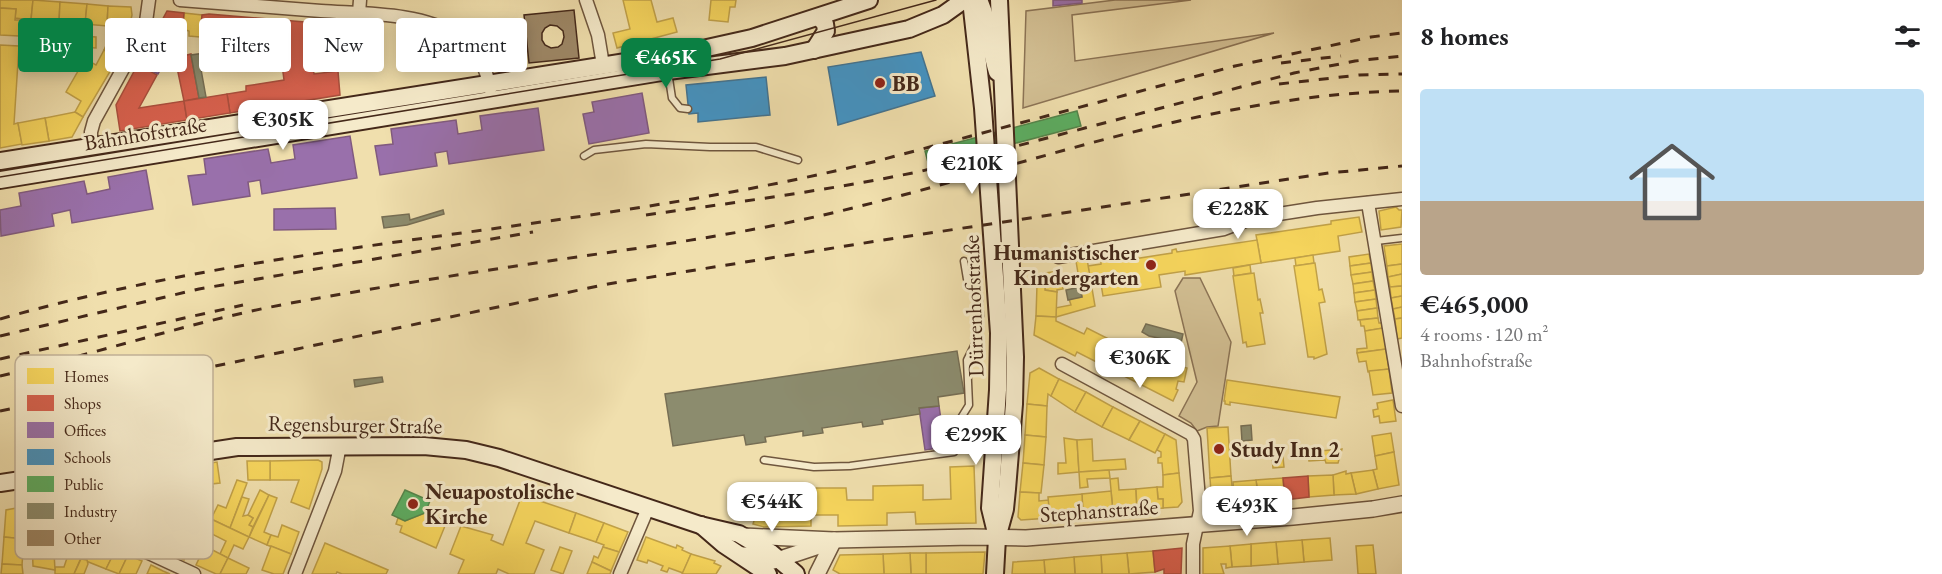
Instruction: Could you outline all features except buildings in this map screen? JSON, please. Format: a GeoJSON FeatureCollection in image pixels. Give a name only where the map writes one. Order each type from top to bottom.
{"type":"FeatureCollection","features":[{"type":"Feature","properties":{"kind":"main road","name":"Bahnhofstraße"},"geometry":{"type":"LineString","coordinates":[[0,161],[730,44],[869,0]]}},
{"type":"Feature","properties":{"kind":"main road","name":"Bahnhofstraße"},"geometry":{"type":"LineString","coordinates":[[0,180],[668,71],[814,50],[909,29],[943,15],[964,0]]}},
{"type":"Feature","properties":{"kind":"main road","name":"Dürrenhofstraße"},"geometry":{"type":"LineString","coordinates":[[971,0],[983,98],[999,333],[998,390],[990,508],[997,538]]}},
{"type":"Feature","properties":{"kind":"main road","name":"Dürrenhofstraße"},"geometry":{"type":"LineString","coordinates":[[979,0],[986,18],[990,52],[1004,96]]}},
{"type":"Feature","properties":{"kind":"main road","name":"Dürrenhofstraße"},"geometry":{"type":"LineString","coordinates":[[995,574],[997,538],[1005,509],[1015,373],[999,0]]}},
{"type":"Feature","properties":{"kind":"main road"},"geometry":{"type":"LineString","coordinates":[[814,50],[826,31],[825,24],[819,17]]}},
{"type":"Feature","properties":{"kind":"main road","name":"Regensburger Straße"},"geometry":{"type":"LineString","coordinates":[[213,451],[237,447],[340,445],[424,446],[472,452],[515,463],[700,525],[732,531],[744,536],[780,560],[796,574]]}},
{"type":"Feature","properties":{"kind":"main road","name":"Regensburger Straße"},"geometry":{"type":"LineString","coordinates":[[0,483],[15,480]]}},
{"type":"Feature","properties":{"kind":"main road","name":"Regensburger Straße"},"geometry":{"type":"LineString","coordinates":[[700,525],[723,544],[768,574]]}},
{"type":"Feature","properties":{"kind":"street"},"geometry":{"type":"LineString","coordinates":[[91,146],[94,122],[145,29],[149,0]]}},
{"type":"Feature","properties":{"kind":"street"},"geometry":{"type":"LineString","coordinates":[[180,0],[359,14],[416,20],[442,27],[473,48],[484,66],[492,100]]}},
{"type":"Feature","properties":{"kind":"street"},"geometry":{"type":"LineString","coordinates":[[359,14],[360,0]]}},
{"type":"Feature","properties":{"kind":"street"},"geometry":{"type":"LineString","coordinates":[[586,0],[598,35],[603,66]]}},
{"type":"Feature","properties":{"kind":"street"},"geometry":{"type":"LineString","coordinates":[[1058,257],[1224,230],[1252,218],[1402,199]]}},
{"type":"Feature","properties":{"kind":"street"},"geometry":{"type":"LineString","coordinates":[[1368,203],[1402,406]]}},
{"type":"Feature","properties":{"kind":"street"},"geometry":{"type":"LineString","coordinates":[[1062,364],[1185,431],[1194,439],[1200,511],[1193,544],[1193,574]]}},
{"type":"Feature","properties":{"kind":"street"},"geometry":{"type":"LineString","coordinates":[[295,574],[335,471],[340,445]]}},
{"type":"Feature","properties":{"kind":"street","name":"Stephanstraße"},"geometry":{"type":"LineString","coordinates":[[744,536],[834,540],[1026,538],[1342,513],[1402,504]]}},
{"type":"Feature","properties":{"kind":"street"},"geometry":{"type":"LineString","coordinates":[[620,574],[648,508]]}},
{"type":"Feature","properties":{"kind":"street"},"geometry":{"type":"LineString","coordinates":[[817,574],[834,540]]}},
{"type":"Feature","properties":{"kind":"street","name":"Stephanstraße"},"geometry":{"type":"LineString","coordinates":[[780,560],[834,540]]}},
{"type":"Feature","properties":{"kind":"street","name":"Regensburger Straße"},"geometry":{"type":"LineString","coordinates":[[741,555],[755,555],[768,561],[780,560]]}},
{"type":"Feature","properties":{"kind":"street"},"geometry":{"type":"LineString","coordinates":[[162,559],[194,574]]}},
{"type":"Feature","properties":{"kind":"lane"},"geometry":{"type":"LineString","coordinates":[[668,71],[673,101],[680,108],[688,109]]}},
{"type":"Feature","properties":{"kind":"lane"},"geometry":{"type":"LineString","coordinates":[[584,156],[594,150],[646,144],[756,147],[798,160]]}},
{"type":"Feature","properties":{"kind":"lane"},"geometry":{"type":"LineString","coordinates":[[1376,241],[1402,238]]}},
{"type":"Feature","properties":{"kind":"lane"},"geometry":{"type":"LineString","coordinates":[[764,460],[814,467],[850,466],[954,452],[956,426],[969,405],[967,360],[976,342],[976,327],[980,316],[978,293],[975,284],[966,279],[964,261]]}},
{"type":"Feature","properties":{"kind":"shaded area"},"geometry":{"type":"Polygon","coordinates":[[[1115,0],[1191,0],[1072,15],[1075,61],[1274,33],[1023,108],[1026,11],[1115,0]]]}},
{"type":"Feature","properties":{"kind":"shaded area"},"geometry":{"type":"Polygon","coordinates":[[[1183,278],[1200,278],[1231,342],[1218,426],[1197,431],[1191,423],[1179,416],[1197,382],[1175,291],[1183,278]]]}},
{"type":"Feature","properties":{"kind":"tram line"},"geometry":{"type":"LineString","coordinates":[[0,177],[720,59],[936,0]]}},
{"type":"Feature","properties":{"kind":"railway"},"geometry":{"type":"LineString","coordinates":[[0,319],[108,292],[217,270],[658,205],[768,185],[877,161],[1235,66],[1371,37],[1402,33]]}},
{"type":"Feature","properties":{"kind":"railway"},"geometry":{"type":"LineString","coordinates":[[1281,63],[1341,56]]}},
{"type":"Feature","properties":{"kind":"railway"},"geometry":{"type":"LineString","coordinates":[[646,215],[819,190],[922,171],[1294,73],[1355,61],[1402,56]]}},
{"type":"Feature","properties":{"kind":"railway"},"geometry":{"type":"LineString","coordinates":[[1279,84],[1359,75],[1402,74]]}},
{"type":"Feature","properties":{"kind":"railway"},"geometry":{"type":"LineString","coordinates":[[83,355],[214,320],[286,304],[450,276],[718,236],[819,216],[1108,138],[1254,106],[1327,96],[1402,91]]}},
{"type":"Feature","properties":{"kind":"railway"},"geometry":{"type":"LineString","coordinates":[[213,367],[608,284],[1329,173],[1402,166]]}},
{"type":"Feature","properties":{"kind":"railway"},"geometry":{"type":"LineString","coordinates":[[0,336],[199,289],[533,232]]}},
{"type":"Feature","properties":{"kind":"railway"},"geometry":{"type":"LineString","coordinates":[[18,355],[243,305]]}},
{"type":"Feature","properties":{"kind":"railway"},"geometry":{"type":"LineString","coordinates":[[0,359],[15,356]]}},
{"type":"Feature","properties":{"kind":"railway"},"geometry":{"type":"LineString","coordinates":[[0,376],[15,372]]}},
{"type":"Feature","properties":{"kind":"railway"},"geometry":{"type":"LineString","coordinates":[[0,411],[15,408]]}},
{"type":"Feature","properties":{"kind":"place","name":"BB"},"geometry":{"type":"Point","coordinates":[880,83]}},
{"type":"Feature","properties":{"kind":"place","name":"Humanistischer Kindergarten"},"geometry":{"type":"Point","coordinates":[1151,265]}},
{"type":"Feature","properties":{"kind":"place","name":"Study Inn 2"},"geometry":{"type":"Point","coordinates":[1219,449]}},
{"type":"Feature","properties":{"kind":"place","name":"Neuapostolische Kirche"},"geometry":{"type":"Point","coordinates":[413,504]}}]}
